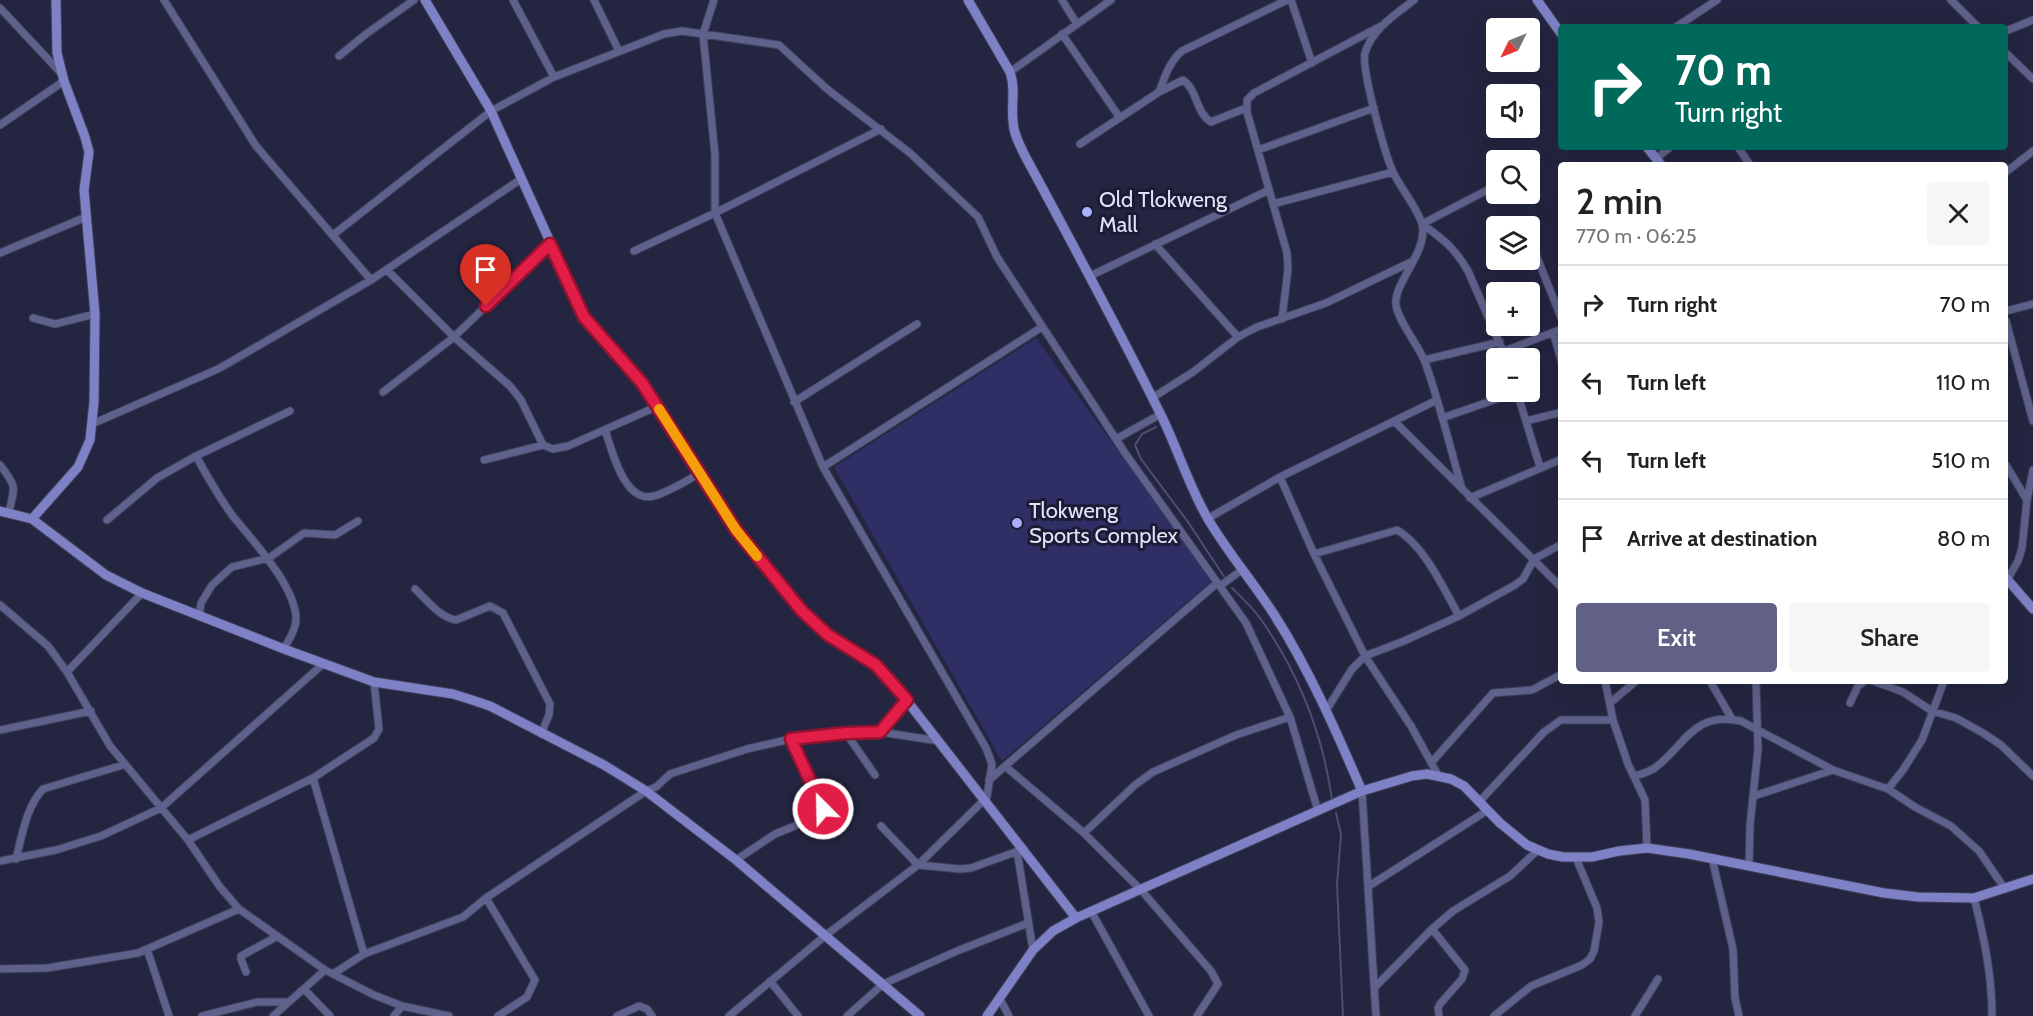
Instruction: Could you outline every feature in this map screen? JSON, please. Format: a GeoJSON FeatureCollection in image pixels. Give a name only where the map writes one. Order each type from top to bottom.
{"type":"FeatureCollection","features":[{"type":"Feature","properties":{"kind":"street"},"geometry":{"type":"LineString","coordinates":[[32,519],[78,467],[90,440],[93,424],[94,314],[84,190],[89,152],[57,53],[56,0]]}},
{"type":"Feature","properties":{"kind":"street"},"geometry":{"type":"LineString","coordinates":[[164,0],[256,146],[371,280]]}},
{"type":"Feature","properties":{"kind":"street"},"geometry":{"type":"LineString","coordinates":[[339,56],[414,0]]}},
{"type":"Feature","properties":{"kind":"street"},"geometry":{"type":"LineString","coordinates":[[425,0],[490,111],[584,317],[639,378],[736,530],[802,611],[828,635],[876,665],[907,700],[1020,850],[1076,918]]}},
{"type":"Feature","properties":{"kind":"street"},"geometry":{"type":"LineString","coordinates":[[513,0],[554,77]]}},
{"type":"Feature","properties":{"kind":"street"},"geometry":{"type":"LineString","coordinates":[[594,0],[619,51]]}},
{"type":"Feature","properties":{"kind":"street"},"geometry":{"type":"LineString","coordinates":[[714,0],[703,34],[715,155],[716,213],[823,467],[986,748],[992,764],[985,802],[918,865],[826,935],[729,1016]]}},
{"type":"Feature","properties":{"kind":"street"},"geometry":{"type":"LineString","coordinates":[[968,0],[1010,72],[1014,83],[1012,119],[1014,133],[1161,414],[1176,452],[1208,519],[1292,644],[1327,709],[1362,791],[1376,1016]]}},
{"type":"Feature","properties":{"kind":"street"},"geometry":{"type":"LineString","coordinates":[[1062,0],[1077,24]]}},
{"type":"Feature","properties":{"kind":"street"},"geometry":{"type":"LineString","coordinates":[[1010,72],[1111,0]]}},
{"type":"Feature","properties":{"kind":"street"},"geometry":{"type":"LineString","coordinates":[[1159,92],[1168,67],[1182,51],[1289,0],[1312,63]]}},
{"type":"Feature","properties":{"kind":"street"},"geometry":{"type":"LineString","coordinates":[[1282,319],[1288,269],[1287,253],[1246,108],[1250,95],[1384,24],[1414,0]]}},
{"type":"Feature","properties":{"kind":"street"},"geometry":{"type":"LineString","coordinates":[[1537,0],[1558,29]]}},
{"type":"Feature","properties":{"kind":"street"},"geometry":{"type":"LineString","coordinates":[[1682,24],[1691,19],[1708,2],[1717,0]]}},
{"type":"Feature","properties":{"kind":"street"},"geometry":{"type":"LineString","coordinates":[[1951,0],[1975,24]]}},
{"type":"Feature","properties":{"kind":"street"},"geometry":{"type":"LineString","coordinates":[[0,8],[64,78]]}},
{"type":"Feature","properties":{"kind":"street"},"geometry":{"type":"LineString","coordinates":[[2008,30],[2033,20]]}},
{"type":"Feature","properties":{"kind":"street"},"geometry":{"type":"LineString","coordinates":[[1384,24],[1371,41],[1365,58],[1374,108],[1393,172],[1422,224],[1456,251],[1468,271],[1502,348]]}},
{"type":"Feature","properties":{"kind":"street"},"geometry":{"type":"LineString","coordinates":[[333,235],[490,111],[554,77],[664,34],[682,31],[779,45],[827,89],[910,153],[978,218],[997,257],[1116,439],[1246,623],[1290,717],[1318,812]]}},
{"type":"Feature","properties":{"kind":"street"},"geometry":{"type":"LineString","coordinates":[[1062,34],[1120,118]]}},
{"type":"Feature","properties":{"kind":"street"},"geometry":{"type":"LineString","coordinates":[[2008,55],[2033,79]]}},
{"type":"Feature","properties":{"kind":"street"},"geometry":{"type":"LineString","coordinates":[[0,125],[64,78]]}},
{"type":"Feature","properties":{"kind":"street"},"geometry":{"type":"LineString","coordinates":[[1080,144],[1159,92],[1183,80],[1204,117],[1211,122],[1246,108]]}},
{"type":"Feature","properties":{"kind":"street"},"geometry":{"type":"LineString","coordinates":[[1258,150],[1374,108]]}},
{"type":"Feature","properties":{"kind":"street"},"geometry":{"type":"LineString","coordinates":[[634,251],[716,213],[881,129]]}},
{"type":"Feature","properties":{"kind":"street"},"geometry":{"type":"LineString","coordinates":[[1649,150],[1659,162]]}},
{"type":"Feature","properties":{"kind":"street"},"geometry":{"type":"LineString","coordinates":[[2008,170],[2033,151]]}},
{"type":"Feature","properties":{"kind":"street"},"geometry":{"type":"LineString","coordinates":[[1273,204],[1393,172]]}},
{"type":"Feature","properties":{"kind":"street"},"geometry":{"type":"LineString","coordinates":[[93,424],[218,369],[387,270],[521,178]]}},
{"type":"Feature","properties":{"kind":"street"},"geometry":{"type":"LineString","coordinates":[[1090,276],[1269,190]]}},
{"type":"Feature","properties":{"kind":"street"},"geometry":{"type":"LineString","coordinates":[[1422,224],[1486,191]]}},
{"type":"Feature","properties":{"kind":"street"},"geometry":{"type":"LineString","coordinates":[[0,253],[86,217]]}},
{"type":"Feature","properties":{"kind":"street"},"geometry":{"type":"LineString","coordinates":[[1422,224],[1421,246],[1397,297],[1396,307],[1424,360],[1462,489]]}},
{"type":"Feature","properties":{"kind":"street"},"geometry":{"type":"LineString","coordinates":[[1155,243],[1238,337]]}},
{"type":"Feature","properties":{"kind":"street"},"geometry":{"type":"LineString","coordinates":[[383,392],[454,336],[550,244]]}},
{"type":"Feature","properties":{"kind":"street"},"geometry":{"type":"LineString","coordinates":[[1152,398],[1193,372],[1238,337],[1262,325],[1326,303],[1413,261]]}},
{"type":"Feature","properties":{"kind":"street"},"geometry":{"type":"LineString","coordinates":[[1540,265],[1558,310]]}},
{"type":"Feature","properties":{"kind":"street"},"geometry":{"type":"LineString","coordinates":[[387,270],[454,336],[510,386],[521,400],[543,445]]}},
{"type":"Feature","properties":{"kind":"street"},"geometry":{"type":"LineString","coordinates":[[2008,310],[2033,304]]}},
{"type":"Feature","properties":{"kind":"street"},"geometry":{"type":"LineString","coordinates":[[33,318],[55,324],[94,314]]}},
{"type":"Feature","properties":{"kind":"street"},"geometry":{"type":"LineString","coordinates":[[794,402],[917,324]]}},
{"type":"Feature","properties":{"kind":"street"},"geometry":{"type":"LineString","coordinates":[[823,467],[1042,327]]}},
{"type":"Feature","properties":{"kind":"street"},"geometry":{"type":"LineString","coordinates":[[1519,348],[1558,330]]}},
{"type":"Feature","properties":{"kind":"street"},"geometry":{"type":"LineString","coordinates":[[2008,330],[2033,421]]}},
{"type":"Feature","properties":{"kind":"street"},"geometry":{"type":"LineString","coordinates":[[1552,332],[1558,351]]}},
{"type":"Feature","properties":{"kind":"street"},"geometry":{"type":"LineString","coordinates":[[1424,360],[1500,342]]}},
{"type":"Feature","properties":{"kind":"street"},"geometry":{"type":"LineString","coordinates":[[2008,363],[2015,360]]}},
{"type":"Feature","properties":{"kind":"street"},"geometry":{"type":"LineString","coordinates":[[1208,519],[1280,477],[1437,400]]}},
{"type":"Feature","properties":{"kind":"street"},"geometry":{"type":"LineString","coordinates":[[1442,418],[1488,402]]}},
{"type":"Feature","properties":{"kind":"street"},"geometry":{"type":"LineString","coordinates":[[1520,402],[1540,467]]}},
{"type":"Feature","properties":{"kind":"street"},"geometry":{"type":"LineString","coordinates":[[484,460],[543,445],[553,449],[568,446],[658,406]]}},
{"type":"Feature","properties":{"kind":"street"},"geometry":{"type":"LineString","coordinates":[[107,520],[157,478],[196,456],[290,411]]}},
{"type":"Feature","properties":{"kind":"street"},"geometry":{"type":"LineString","coordinates":[[1527,421],[1558,413]]}},
{"type":"Feature","properties":{"kind":"street"},"geometry":{"type":"LineString","coordinates":[[1116,439],[1161,414]]}},
{"type":"Feature","properties":{"kind":"street"},"geometry":{"type":"LineString","coordinates":[[1394,421],[1558,584]]}},
{"type":"Feature","properties":{"kind":"street"},"geometry":{"type":"LineString","coordinates":[[605,430],[624,482],[637,494],[652,497],[700,474]]}},
{"type":"Feature","properties":{"kind":"street"},"geometry":{"type":"LineString","coordinates":[[196,456],[231,514],[268,558],[288,594],[296,618],[295,626],[284,650]]}},
{"type":"Feature","properties":{"kind":"street"},"geometry":{"type":"LineString","coordinates":[[1470,498],[1558,460]]}},
{"type":"Feature","properties":{"kind":"street"},"geometry":{"type":"LineString","coordinates":[[0,465],[14,483],[5,512],[32,519],[106,575],[142,593],[284,650],[374,682],[453,694],[543,727],[646,791],[736,860],[920,1016]]}},
{"type":"Feature","properties":{"kind":"street"},"geometry":{"type":"LineString","coordinates":[[2008,468],[2027,500]]}},
{"type":"Feature","properties":{"kind":"street"},"geometry":{"type":"LineString","coordinates":[[2008,576],[2018,561],[2022,548],[2033,470]]}},
{"type":"Feature","properties":{"kind":"street"},"geometry":{"type":"LineString","coordinates":[[1280,477],[1314,554],[1365,656],[1411,726],[1438,776]]}},
{"type":"Feature","properties":{"kind":"street"},"geometry":{"type":"LineString","coordinates":[[199,616],[201,603],[221,576],[232,567],[268,558],[304,533],[335,535],[358,521]]}},
{"type":"Feature","properties":{"kind":"street"},"geometry":{"type":"LineString","coordinates":[[1314,554],[1397,530],[1418,549],[1459,616]]}},
{"type":"Feature","properties":{"kind":"street"},"geometry":{"type":"LineString","coordinates":[[1327,709],[1352,669],[1365,656],[1459,616],[1523,579],[1533,559],[1558,546]]}},
{"type":"Feature","properties":{"kind":"street"},"geometry":{"type":"LineString","coordinates":[[990,780],[1219,585],[1243,569]]}},
{"type":"Feature","properties":{"kind":"street"},"geometry":{"type":"LineString","coordinates":[[2008,581],[2033,609]]}},
{"type":"Feature","properties":{"kind":"street"},"geometry":{"type":"LineString","coordinates":[[415,589],[443,616],[451,619],[456,620],[490,606],[503,613],[549,704],[549,715],[543,727]]}},
{"type":"Feature","properties":{"kind":"street"},"geometry":{"type":"LineString","coordinates":[[67,672],[142,593]]}},
{"type":"Feature","properties":{"kind":"street"},"geometry":{"type":"LineString","coordinates":[[0,605],[48,646],[67,672],[123,765],[188,840],[220,887],[239,909],[325,970],[374,995],[402,1006],[449,1016]]}},
{"type":"Feature","properties":{"kind":"street"},"geometry":{"type":"LineString","coordinates":[[0,861],[16,859],[101,836],[161,808],[323,664]]}},
{"type":"Feature","properties":{"kind":"street"},"geometry":{"type":"LineString","coordinates":[[1431,763],[1493,693],[1532,690],[1558,676]]}},
{"type":"Feature","properties":{"kind":"street"},"geometry":{"type":"LineString","coordinates":[[188,840],[313,778],[364,746],[377,734],[379,729],[374,682]]}},
{"type":"Feature","properties":{"kind":"street"},"geometry":{"type":"LineString","coordinates":[[1606,684],[1613,720],[1628,764],[1645,800],[1647,848]]}},
{"type":"Feature","properties":{"kind":"street"},"geometry":{"type":"LineString","coordinates":[[1610,703],[1632,684]]}},
{"type":"Feature","properties":{"kind":"street"},"geometry":{"type":"LineString","coordinates":[[1712,684],[1732,719]]}},
{"type":"Feature","properties":{"kind":"street"},"geometry":{"type":"LineString","coordinates":[[1749,866],[1750,825],[1758,749],[1756,684]]}},
{"type":"Feature","properties":{"kind":"street"},"geometry":{"type":"LineString","coordinates":[[1850,703],[1861,684]]}},
{"type":"Feature","properties":{"kind":"street"},"geometry":{"type":"LineString","coordinates":[[1881,684],[1903,692],[1932,711],[1956,718],[1983,733],[2001,745],[2033,776]]}},
{"type":"Feature","properties":{"kind":"street"},"geometry":{"type":"LineString","coordinates":[[1888,789],[1922,740],[1943,684]]}},
{"type":"Feature","properties":{"kind":"street"},"geometry":{"type":"LineString","coordinates":[[880,732],[907,700]]}},
{"type":"Feature","properties":{"kind":"street"},"geometry":{"type":"LineString","coordinates":[[0,730],[90,711]]}},
{"type":"Feature","properties":{"kind":"street"},"geometry":{"type":"LineString","coordinates":[[1084,833],[1135,785],[1153,772],[1236,735],[1290,717]]}},
{"type":"Feature","properties":{"kind":"street"},"geometry":{"type":"LineString","coordinates":[[1635,777],[1657,766],[1679,742],[1708,722],[1732,719],[1742,722],[1833,770],[1888,789],[1915,807],[1951,826],[1979,851],[2005,889]]}},
{"type":"Feature","properties":{"kind":"street"},"geometry":{"type":"LineString","coordinates":[[1479,802],[1555,723],[1561,720],[1613,720]]}},
{"type":"Feature","properties":{"kind":"street"},"geometry":{"type":"LineString","coordinates":[[333,974],[364,954],[463,917],[486,898],[646,791],[656,788],[670,774],[791,739],[880,732],[939,741]]}},
{"type":"Feature","properties":{"kind":"street"},"geometry":{"type":"LineString","coordinates":[[846,733],[875,774]]}},
{"type":"Feature","properties":{"kind":"street"},"geometry":{"type":"LineString","coordinates":[[736,860],[775,834],[816,817],[822,812],[823,806],[791,739]]}},
{"type":"Feature","properties":{"kind":"street"},"geometry":{"type":"LineString","coordinates":[[16,859],[28,813],[43,789],[123,765]]}},
{"type":"Feature","properties":{"kind":"street"},"geometry":{"type":"LineString","coordinates":[[1005,766],[1084,833],[1141,890],[1216,979],[1218,984],[1216,989],[1197,1016]]}},
{"type":"Feature","properties":{"kind":"street"},"geometry":{"type":"LineString","coordinates":[[1754,795],[1833,770]]}},
{"type":"Feature","properties":{"kind":"street"},"geometry":{"type":"LineString","coordinates":[[987,1016],[1033,950],[1053,931],[1076,918],[1362,791],[1412,776],[1438,776],[1464,786],[1515,837],[1548,854],[1576,858],[1647,848],[1712,858],[1884,893],[1918,897],[1974,898],[2033,879]]}},
{"type":"Feature","properties":{"kind":"street"},"geometry":{"type":"LineString","coordinates":[[313,778],[364,954]]}},
{"type":"Feature","properties":{"kind":"street"},"geometry":{"type":"LineString","coordinates":[[1369,886],[1488,810]]}},
{"type":"Feature","properties":{"kind":"street"},"geometry":{"type":"LineString","coordinates":[[881,826],[918,865],[971,868],[1020,850]]}},
{"type":"Feature","properties":{"kind":"street"},"geometry":{"type":"LineString","coordinates":[[1020,850],[1033,950]]}},
{"type":"Feature","properties":{"kind":"street"},"geometry":{"type":"LineString","coordinates":[[1374,988],[1432,928],[1453,911],[1510,876],[1538,850]]}},
{"type":"Feature","properties":{"kind":"street"},"geometry":{"type":"LineString","coordinates":[[1494,1016],[1531,986],[1582,965],[1590,959],[1594,951],[1599,922],[1597,908],[1576,858]]}},
{"type":"Feature","properties":{"kind":"street"},"geometry":{"type":"LineString","coordinates":[[1712,858],[1733,949],[1738,1016]]}},
{"type":"Feature","properties":{"kind":"street"},"geometry":{"type":"LineString","coordinates":[[486,898],[535,980],[527,997],[498,1016]]}},
{"type":"Feature","properties":{"kind":"street"},"geometry":{"type":"LineString","coordinates":[[1974,898],[1985,941],[1990,974],[1992,1016]]}},
{"type":"Feature","properties":{"kind":"street"},"geometry":{"type":"LineString","coordinates":[[0,969],[48,968],[138,953],[239,909]]}},
{"type":"Feature","properties":{"kind":"street"},"geometry":{"type":"LineString","coordinates":[[1091,911],[1149,1016]]}},
{"type":"Feature","properties":{"kind":"street"},"geometry":{"type":"LineString","coordinates":[[847,1016],[884,984],[957,951],[1029,923]]}},
{"type":"Feature","properties":{"kind":"street"},"geometry":{"type":"LineString","coordinates":[[1432,928],[1465,970],[1462,979],[1440,1004],[1439,1016]]}},
{"type":"Feature","properties":{"kind":"street"},"geometry":{"type":"LineString","coordinates":[[246,972],[241,956],[276,936]]}},
{"type":"Feature","properties":{"kind":"street"},"geometry":{"type":"LineString","coordinates":[[147,949],[169,1016]]}},
{"type":"Feature","properties":{"kind":"street"},"geometry":{"type":"LineString","coordinates":[[273,1016],[325,970]]}},
{"type":"Feature","properties":{"kind":"street"},"geometry":{"type":"LineString","coordinates":[[1635,1016],[1658,979]]}},
{"type":"Feature","properties":{"kind":"street"},"geometry":{"type":"LineString","coordinates":[[770,981],[798,1016]]}},
{"type":"Feature","properties":{"kind":"street"},"geometry":{"type":"LineString","coordinates":[[304,989],[330,1016]]}},
{"type":"Feature","properties":{"kind":"street"},"geometry":{"type":"LineString","coordinates":[[1000,999],[1009,1016]]}},
{"type":"Feature","properties":{"kind":"street"},"geometry":{"type":"LineString","coordinates":[[202,1016],[257,1002],[288,1002]]}},
{"type":"Feature","properties":{"kind":"street"},"geometry":{"type":"LineString","coordinates":[[394,1016],[402,1006]]}},
{"type":"Feature","properties":{"kind":"street"},"geometry":{"type":"LineString","coordinates":[[616,1016],[639,1006],[647,1009],[652,1016]]}},
{"type":"Feature","properties":{"kind":"shaded area","name":"Tlokweng Sports Complex"},"geometry":{"type":"Polygon","coordinates":[[[1036,338],[1210,578],[1209,583],[1002,761],[834,467],[1036,338]]]}},
{"type":"Feature","properties":{"kind":"waterway"},"geometry":{"type":"LineString","coordinates":[[1156,427],[1142,434],[1135,445],[1141,459],[1188,522],[1225,578]]}},
{"type":"Feature","properties":{"kind":"waterway"},"geometry":{"type":"LineString","coordinates":[[1232,588],[1260,618],[1297,682],[1315,728],[1332,800]]}},
{"type":"Feature","properties":{"kind":"waterway"},"geometry":{"type":"LineString","coordinates":[[1336,813],[1341,834],[1337,884],[1343,1016]]}},
{"type":"Feature","properties":{"kind":"slow traffic"},"geometry":{"type":"LineString","coordinates":[[659,409],[736,530],[757,556]]}},
{"type":"Feature","properties":{"kind":"place","name":"Old Tlokweng Mall"},"geometry":{"type":"Point","coordinates":[1087,212]}},
{"type":"Feature","properties":{"kind":"place","name":"Tlokweng Sports Complex"},"geometry":{"type":"Point","coordinates":[1017,523]}},
{"type":"Feature","properties":{"kind":"route"},"geometry":{"type":"LineString","coordinates":[[486,306],[550,244],[587,322],[642,383],[736,530],[802,611],[828,635],[876,665],[907,700],[880,732],[791,739],[823,809]]}}]}
